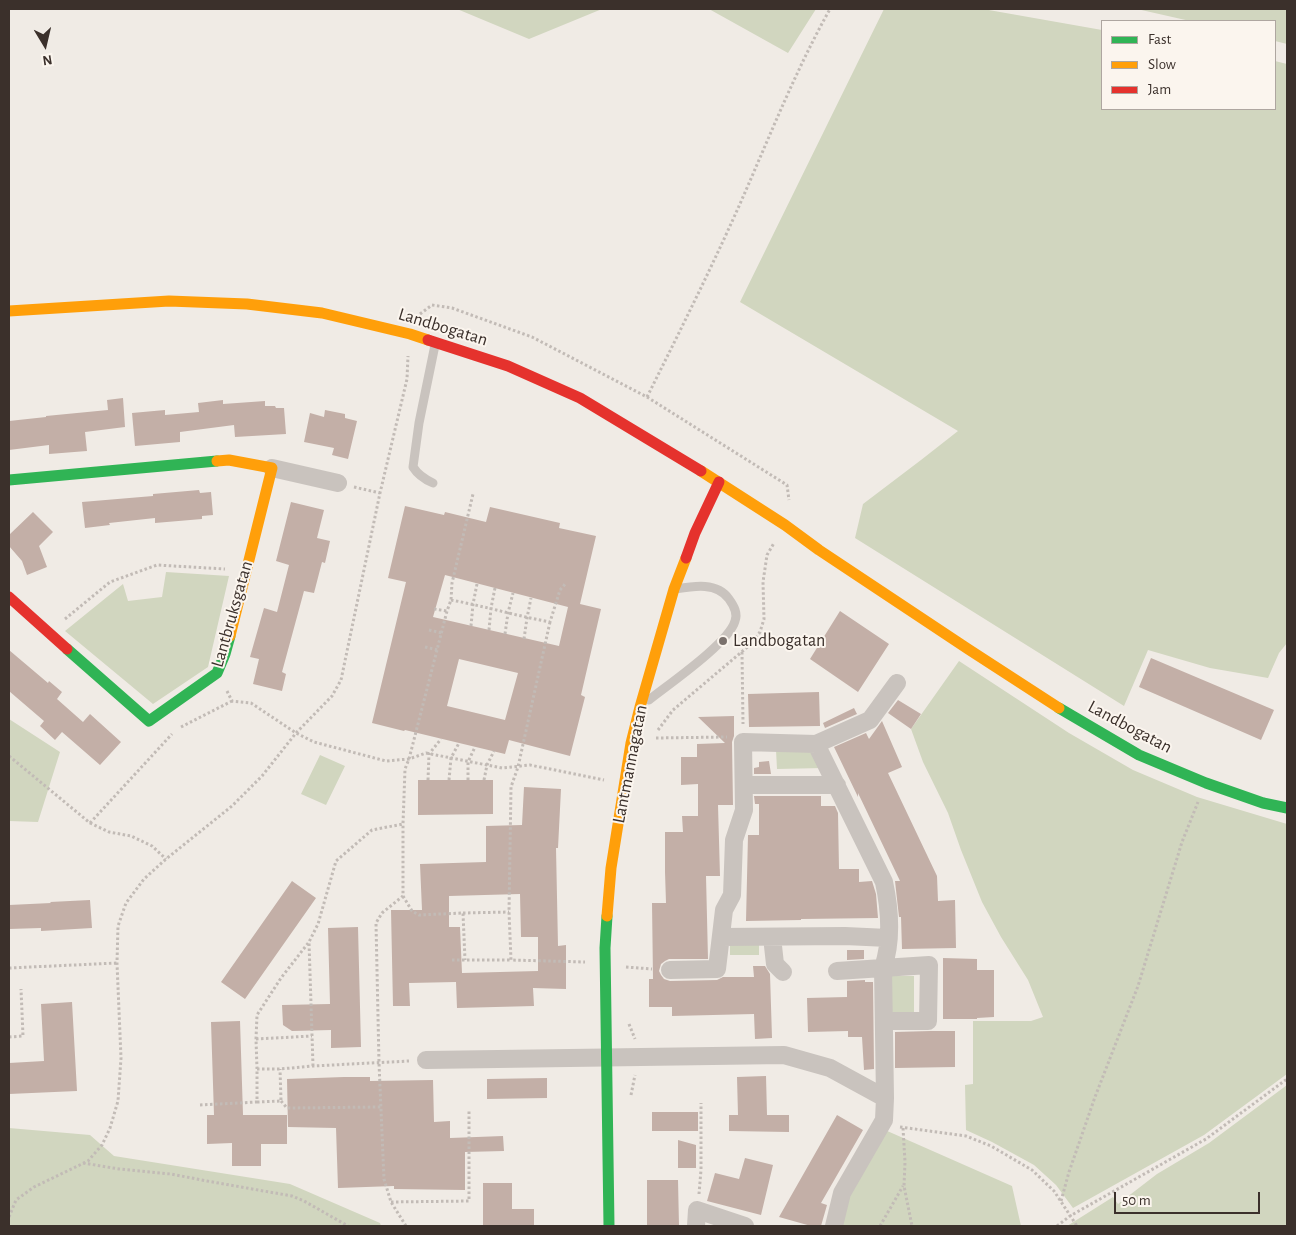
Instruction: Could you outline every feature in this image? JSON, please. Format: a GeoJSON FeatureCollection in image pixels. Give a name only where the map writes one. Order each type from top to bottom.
{"type":"FeatureCollection","features":[{"type":"Feature","properties":{"kind":"street","name":"Landbogatan"},"geometry":{"type":"LineString","coordinates":[[9,311],[169,301],[247,304],[322,313],[410,334],[508,366],[580,398],[718,482],[1075,718],[1139,755],[1206,783],[1263,803],[1287,808]]}},
{"type":"Feature","properties":{"kind":"street"},"geometry":{"type":"LineString","coordinates":[[9,480],[229,460],[338,483]]}},
{"type":"Feature","properties":{"kind":"street","name":"Lantbruksgatan"},"geometry":{"type":"LineString","coordinates":[[9,597],[149,721],[217,673],[225,654],[272,468]]}},
{"type":"Feature","properties":{"kind":"street","name":"Lantmannagatan"},"geometry":{"type":"LineString","coordinates":[[609,1226],[606,948],[611,868],[631,743],[640,707],[674,589],[695,533],[718,482]]}},
{"type":"Feature","properties":{"kind":"street"},"geometry":{"type":"LineString","coordinates":[[670,970],[717,969],[724,910],[732,895],[734,840],[744,810],[743,740],[816,744],[870,720],[897,682]]}},
{"type":"Feature","properties":{"kind":"street"},"geometry":{"type":"LineString","coordinates":[[816,744],[884,882],[889,906],[887,955],[883,968],[884,1120],[842,1193],[834,1226]]}},
{"type":"Feature","properties":{"kind":"street"},"geometry":{"type":"LineString","coordinates":[[744,785],[837,785]]}},
{"type":"Feature","properties":{"kind":"street"},"geometry":{"type":"LineString","coordinates":[[772,936],[775,964],[783,972]]}},
{"type":"Feature","properties":{"kind":"street"},"geometry":{"type":"LineString","coordinates":[[721,937],[845,936],[888,938]]}},
{"type":"Feature","properties":{"kind":"street"},"geometry":{"type":"LineString","coordinates":[[837,971],[928,965],[928,1020],[884,1021]]}},
{"type":"Feature","properties":{"kind":"street"},"geometry":{"type":"LineString","coordinates":[[426,1060],[784,1055],[830,1068],[885,1098]]}},
{"type":"Feature","properties":{"kind":"street"},"geometry":{"type":"LineString","coordinates":[[697,1218],[745,1226]]}},
{"type":"Feature","properties":{"kind":"lane"},"geometry":{"type":"LineString","coordinates":[[433,483],[424,479],[413,467],[419,422],[436,342]]}},
{"type":"Feature","properties":{"kind":"lane"},"geometry":{"type":"LineString","coordinates":[[640,707],[723,641],[736,621],[736,610],[726,595],[705,586],[674,589]]}},
{"type":"Feature","properties":{"kind":"path"},"geometry":{"type":"LineString","coordinates":[[647,397],[693,304],[789,91],[830,9]]}},
{"type":"Feature","properties":{"kind":"path"},"geometry":{"type":"LineString","coordinates":[[9,1217],[16,1200],[34,1186],[88,1161],[102,1145],[110,1128],[118,1100],[121,1058],[117,963],[118,926],[126,904],[144,879],[166,858],[232,806],[262,776],[296,732],[332,696],[341,680],[380,493],[407,379],[410,334],[418,315],[432,305],[452,308],[532,337],[647,397],[787,485],[789,502],[784,525],[767,555],[763,582],[764,619],[760,632],[751,644],[673,710],[658,730],[656,738],[743,740],[742,652]]}},
{"type":"Feature","properties":{"kind":"path"},"geometry":{"type":"LineString","coordinates":[[338,483],[380,493]]}},
{"type":"Feature","properties":{"kind":"path"},"geometry":{"type":"LineString","coordinates":[[473,494],[452,584],[451,600],[405,769],[403,896],[412,911],[419,915],[509,912]]}},
{"type":"Feature","properties":{"kind":"path"},"geometry":{"type":"LineString","coordinates":[[49,632],[110,582],[157,565],[246,570]]}},
{"type":"Feature","properties":{"kind":"path"},"geometry":{"type":"LineString","coordinates":[[511,960],[509,912],[511,787],[518,767],[550,622],[560,590],[566,583]]}},
{"type":"Feature","properties":{"kind":"path"},"geometry":{"type":"LineString","coordinates":[[471,626],[477,584]]}},
{"type":"Feature","properties":{"kind":"path"},"geometry":{"type":"LineString","coordinates":[[488,630],[495,588]]}},
{"type":"Feature","properties":{"kind":"path"},"geometry":{"type":"LineString","coordinates":[[505,634],[513,593]]}},
{"type":"Feature","properties":{"kind":"path"},"geometry":{"type":"LineString","coordinates":[[524,639],[532,598]]}},
{"type":"Feature","properties":{"kind":"path"},"geometry":{"type":"LineString","coordinates":[[451,600],[550,622]]}},
{"type":"Feature","properties":{"kind":"path"},"geometry":{"type":"LineString","coordinates":[[434,609],[447,611]]}},
{"type":"Feature","properties":{"kind":"path"},"geometry":{"type":"LineString","coordinates":[[429,630],[442,633]]}},
{"type":"Feature","properties":{"kind":"path"},"geometry":{"type":"LineString","coordinates":[[425,647],[438,650]]}},
{"type":"Feature","properties":{"kind":"path"},"geometry":{"type":"LineString","coordinates":[[217,673],[232,701]]}},
{"type":"Feature","properties":{"kind":"path"},"geometry":{"type":"LineString","coordinates":[[90,823],[175,730],[232,701],[251,703],[314,742],[386,761],[409,759],[426,753],[502,768],[530,766],[624,784]]}},
{"type":"Feature","properties":{"kind":"path"},"geometry":{"type":"LineString","coordinates":[[428,780],[429,754],[441,739]]}},
{"type":"Feature","properties":{"kind":"path"},"geometry":{"type":"LineString","coordinates":[[449,780],[451,758],[459,743]]}},
{"type":"Feature","properties":{"kind":"path"},"geometry":{"type":"LineString","coordinates":[[468,780],[468,762],[475,747]]}},
{"type":"Feature","properties":{"kind":"path"},"geometry":{"type":"LineString","coordinates":[[484,780],[487,765],[494,751]]}},
{"type":"Feature","properties":{"kind":"path"},"geometry":{"type":"LineString","coordinates":[[9,756],[90,823],[109,832],[131,836],[152,846],[166,858]]}},
{"type":"Feature","properties":{"kind":"path"},"geometry":{"type":"LineString","coordinates":[[1061,1201],[1095,1097],[1138,986],[1182,842],[1206,783]]}},
{"type":"Feature","properties":{"kind":"path"},"geometry":{"type":"LineString","coordinates":[[257,1102],[257,1014],[281,978],[309,942],[318,924],[336,861],[372,830],[403,824]]}},
{"type":"Feature","properties":{"kind":"path"},"geometry":{"type":"LineString","coordinates":[[403,896],[382,912],[376,923],[384,1179],[391,1202],[406,1226]]}},
{"type":"Feature","properties":{"kind":"path"},"geometry":{"type":"LineString","coordinates":[[463,914],[465,960]]}},
{"type":"Feature","properties":{"kind":"path"},"geometry":{"type":"LineString","coordinates":[[309,942],[313,1066]]}},
{"type":"Feature","properties":{"kind":"path"},"geometry":{"type":"LineString","coordinates":[[452,960],[585,962],[585,972]]}},
{"type":"Feature","properties":{"kind":"path"},"geometry":{"type":"LineString","coordinates":[[9,968],[117,963]]}},
{"type":"Feature","properties":{"kind":"path"},"geometry":{"type":"LineString","coordinates":[[626,967],[670,970]]}},
{"type":"Feature","properties":{"kind":"path"},"geometry":{"type":"LineString","coordinates":[[9,1037],[23,1036],[22,989]]}},
{"type":"Feature","properties":{"kind":"path"},"geometry":{"type":"LineString","coordinates":[[629,1021],[638,1057],[638,1066],[631,1098]]}},
{"type":"Feature","properties":{"kind":"path"},"geometry":{"type":"LineString","coordinates":[[256,1040],[312,1036]]}},
{"type":"Feature","properties":{"kind":"path"},"geometry":{"type":"LineString","coordinates":[[258,1069],[426,1060]]}},
{"type":"Feature","properties":{"kind":"path"},"geometry":{"type":"LineString","coordinates":[[280,1069],[280,1101],[287,1108],[381,1107]]}},
{"type":"Feature","properties":{"kind":"path"},"geometry":{"type":"LineString","coordinates":[[1057,1226],[1070,1216],[1206,1139],[1287,1080]]}},
{"type":"Feature","properties":{"kind":"path"},"geometry":{"type":"LineString","coordinates":[[200,1105],[280,1101]]}},
{"type":"Feature","properties":{"kind":"path"},"geometry":{"type":"LineString","coordinates":[[697,1218],[701,1170],[701,1103]]}},
{"type":"Feature","properties":{"kind":"path"},"geometry":{"type":"LineString","coordinates":[[391,1202],[469,1201],[469,1112]]}},
{"type":"Feature","properties":{"kind":"path"},"geometry":{"type":"LineString","coordinates":[[884,1120],[903,1128],[966,1136],[991,1146],[1032,1170],[1054,1191],[1077,1226]]}},
{"type":"Feature","properties":{"kind":"path"},"geometry":{"type":"LineString","coordinates":[[903,1128],[904,1186],[912,1226]]}},
{"type":"Feature","properties":{"kind":"path"},"geometry":{"type":"LineString","coordinates":[[82,1163],[171,1174],[292,1196],[348,1226]]}},
{"type":"Feature","properties":{"kind":"path"},"geometry":{"type":"LineString","coordinates":[[880,1226],[904,1186]]}},
{"type":"Feature","properties":{"kind":"green space"},"geometry":{"type":"Polygon","coordinates":[[[457,9],[602,9],[529,39],[457,9]]]}},
{"type":"Feature","properties":{"kind":"green space"},"geometry":{"type":"Polygon","coordinates":[[[709,9],[816,9],[788,53],[709,9]]]}},
{"type":"Feature","properties":{"kind":"green space"},"geometry":{"type":"Polygon","coordinates":[[[884,9],[983,9],[1101,30],[1101,110],[1276,110],[1276,61],[1287,64],[1287,643],[1279,653],[1268,678],[1210,668],[1148,650],[1124,706],[855,538],[863,504],[958,431],[740,302],[884,9]]]}},
{"type":"Feature","properties":{"kind":"green space"},"geometry":{"type":"Polygon","coordinates":[[[1137,9],[1287,9],[1287,44],[1276,41],[1276,20],[1186,20],[1137,9]]]}},
{"type":"Feature","properties":{"kind":"green space"},"geometry":{"type":"Polygon","coordinates":[[[166,572],[229,576],[208,667],[153,704],[65,631],[123,584],[128,601],[162,597],[166,572]]]}},
{"type":"Feature","properties":{"kind":"green space"},"geometry":{"type":"Polygon","coordinates":[[[959,661],[1069,733],[1133,770],[1197,797],[1287,824],[1287,1074],[1204,1135],[1073,1208],[1056,1185],[1034,1165],[966,1130],[965,1085],[973,1084],[973,1021],[1031,1021],[1043,1017],[1028,980],[982,902],[948,813],[923,762],[911,729],[959,661]]]}},
{"type":"Feature","properties":{"kind":"green space"},"geometry":{"type":"Polygon","coordinates":[[[9,719],[60,752],[38,822],[9,821],[9,719]]]}},
{"type":"Feature","properties":{"kind":"green space"},"geometry":{"type":"Polygon","coordinates":[[[776,750],[811,750],[823,768],[777,769],[776,750]]]}},
{"type":"Feature","properties":{"kind":"green space"},"geometry":{"type":"Polygon","coordinates":[[[320,755],[345,766],[326,805],[301,794],[320,755]]]}},
{"type":"Feature","properties":{"kind":"green space"},"geometry":{"type":"Polygon","coordinates":[[[730,942],[759,942],[759,955],[730,955],[730,942]]]}},
{"type":"Feature","properties":{"kind":"green space"},"geometry":{"type":"Polygon","coordinates":[[[891,976],[914,976],[914,1012],[891,1012],[891,976]]]}},
{"type":"Feature","properties":{"kind":"green space"},"geometry":{"type":"Polygon","coordinates":[[[1287,1085],[1287,1226],[1067,1226],[1113,1197],[1118,1204],[1157,1174],[1209,1143],[1287,1085]]]}},
{"type":"Feature","properties":{"kind":"green space"},"geometry":{"type":"Polygon","coordinates":[[[9,1128],[90,1135],[114,1156],[290,1184],[380,1223],[381,1226],[9,1226],[9,1128]]]}},
{"type":"Feature","properties":{"kind":"green space"},"geometry":{"type":"Polygon","coordinates":[[[885,1130],[1012,1186],[1021,1226],[828,1226],[885,1130]]]}},
{"type":"Feature","properties":{"kind":"building"},"geometry":{"type":"Polygon","coordinates":[[[123,398],[125,427],[85,432],[87,451],[49,454],[49,445],[9,450],[9,421],[108,410],[107,400],[123,398]]]}},
{"type":"Feature","properties":{"kind":"building"},"geometry":{"type":"Polygon","coordinates":[[[223,400],[223,404],[265,401],[265,406],[284,408],[286,434],[235,437],[234,425],[180,432],[180,442],[135,446],[132,413],[165,410],[165,415],[199,412],[198,403],[223,400]]]}},
{"type":"Feature","properties":{"kind":"building"},"geometry":{"type":"Polygon","coordinates":[[[325,410],[345,414],[345,418],[357,421],[348,459],[332,455],[334,448],[304,442],[310,413],[324,417],[325,410]]]}},
{"type":"Feature","properties":{"kind":"building"},"geometry":{"type":"Polygon","coordinates":[[[199,490],[200,493],[211,492],[213,515],[202,516],[202,519],[155,523],[155,518],[109,523],[110,525],[85,528],[82,502],[199,490]]]}},
{"type":"Feature","properties":{"kind":"building"},"geometry":{"type":"Polygon","coordinates":[[[291,502],[324,510],[317,538],[330,541],[325,563],[322,562],[314,593],[304,591],[282,672],[286,674],[282,691],[253,684],[259,659],[250,657],[264,608],[277,612],[289,565],[276,561],[291,502]]]}},
{"type":"Feature","properties":{"kind":"building"},"geometry":{"type":"Polygon","coordinates":[[[405,506],[444,515],[445,512],[486,522],[490,507],[560,523],[559,528],[596,536],[580,604],[601,609],[581,695],[585,697],[570,756],[509,740],[505,754],[372,723],[406,582],[388,578],[405,506]],[[445,575],[433,617],[559,646],[568,607],[445,575]],[[459,659],[447,706],[505,720],[518,673],[459,659]]]}},
{"type":"Feature","properties":{"kind":"building"},"geometry":{"type":"Polygon","coordinates":[[[33,512],[53,532],[39,546],[47,567],[27,575],[22,561],[9,546],[9,535],[33,512]]]}},
{"type":"Feature","properties":{"kind":"building"},"geometry":{"type":"Polygon","coordinates":[[[840,611],[889,644],[858,692],[810,659],[840,611]]]}},
{"type":"Feature","properties":{"kind":"building"},"geometry":{"type":"Polygon","coordinates":[[[9,650],[48,683],[49,681],[62,692],[57,699],[83,722],[90,714],[121,742],[100,765],[62,732],[55,740],[40,726],[44,721],[9,691],[9,650]]]}},
{"type":"Feature","properties":{"kind":"building"},"geometry":{"type":"Polygon","coordinates":[[[1151,658],[1274,710],[1261,740],[1139,687],[1151,658]]]}},
{"type":"Feature","properties":{"kind":"building"},"geometry":{"type":"Polygon","coordinates":[[[819,692],[820,726],[749,727],[748,694],[819,692]]]}},
{"type":"Feature","properties":{"kind":"building"},"geometry":{"type":"Polygon","coordinates":[[[898,700],[921,714],[911,729],[888,713],[898,700]]]}},
{"type":"Feature","properties":{"kind":"building"},"geometry":{"type":"Polygon","coordinates":[[[854,708],[857,714],[825,728],[823,723],[854,708]]]}},
{"type":"Feature","properties":{"kind":"building"},"geometry":{"type":"Polygon","coordinates":[[[734,716],[734,736],[732,742],[733,805],[718,805],[720,876],[706,876],[708,959],[669,959],[661,964],[659,971],[664,979],[670,981],[717,980],[723,977],[754,977],[753,966],[765,966],[770,974],[772,1038],[755,1039],[754,1014],[672,1016],[672,1007],[649,1007],[649,979],[653,979],[652,903],[666,903],[665,832],[683,832],[682,816],[698,816],[698,784],[681,785],[681,757],[697,757],[697,744],[725,743],[698,717],[734,716]]]}},
{"type":"Feature","properties":{"kind":"building"},"geometry":{"type":"Polygon","coordinates":[[[882,721],[902,767],[888,773],[937,876],[938,901],[955,900],[956,948],[902,949],[901,917],[899,917],[895,881],[900,881],[834,747],[866,733],[869,739],[882,721]]]}},
{"type":"Feature","properties":{"kind":"building"},"geometry":{"type":"Polygon","coordinates":[[[769,761],[771,774],[754,774],[754,768],[759,767],[759,762],[769,761]]]}},
{"type":"Feature","properties":{"kind":"building"},"geometry":{"type":"Polygon","coordinates":[[[418,780],[493,780],[493,814],[418,815],[418,780]]]}},
{"type":"Feature","properties":{"kind":"building"},"geometry":{"type":"Polygon","coordinates":[[[524,787],[561,789],[558,848],[556,848],[558,946],[566,945],[566,989],[533,988],[534,1006],[457,1008],[456,982],[409,983],[410,1006],[393,1006],[391,910],[422,910],[420,864],[486,862],[486,826],[522,825],[524,787]],[[520,894],[449,896],[449,927],[460,927],[462,973],[538,971],[538,937],[521,937],[520,894]]]}},
{"type":"Feature","properties":{"kind":"building"},"geometry":{"type":"Polygon","coordinates":[[[754,796],[821,796],[821,806],[835,806],[838,813],[839,869],[859,869],[859,882],[872,881],[876,894],[878,918],[746,921],[748,835],[759,835],[759,804],[755,804],[754,796]]]}},
{"type":"Feature","properties":{"kind":"building"},"geometry":{"type":"Polygon","coordinates":[[[292,881],[316,898],[245,999],[221,982],[292,881]]]}},
{"type":"Feature","properties":{"kind":"building"},"geometry":{"type":"Polygon","coordinates":[[[90,900],[92,928],[41,931],[41,928],[9,929],[9,905],[90,900]]]}},
{"type":"Feature","properties":{"kind":"building"},"geometry":{"type":"Polygon","coordinates":[[[358,927],[361,1047],[331,1048],[331,1030],[292,1031],[283,1025],[282,1005],[330,1004],[328,928],[358,927]]]}},
{"type":"Feature","properties":{"kind":"building"},"geometry":{"type":"Polygon","coordinates":[[[847,950],[864,950],[864,959],[847,960],[847,950]]]}},
{"type":"Feature","properties":{"kind":"building"},"geometry":{"type":"Polygon","coordinates":[[[943,958],[977,959],[977,970],[994,970],[994,1017],[943,1019],[943,958]]]}},
{"type":"Feature","properties":{"kind":"building"},"geometry":{"type":"Polygon","coordinates":[[[865,980],[865,982],[873,982],[874,1069],[864,1070],[862,1037],[848,1037],[848,1031],[808,1032],[807,998],[847,997],[847,981],[865,980]]]}},
{"type":"Feature","properties":{"kind":"building"},"geometry":{"type":"Polygon","coordinates":[[[72,1002],[77,1091],[9,1094],[9,1063],[44,1061],[41,1004],[72,1002]]]}},
{"type":"Feature","properties":{"kind":"building"},"geometry":{"type":"Polygon","coordinates":[[[240,1021],[243,1115],[287,1115],[287,1144],[261,1144],[261,1166],[232,1166],[232,1143],[207,1144],[207,1115],[214,1115],[211,1022],[240,1021]]]}},
{"type":"Feature","properties":{"kind":"building"},"geometry":{"type":"Polygon","coordinates":[[[955,1031],[955,1067],[895,1068],[895,1032],[955,1031]]]}},
{"type":"Feature","properties":{"kind":"building"},"geometry":{"type":"Polygon","coordinates":[[[766,1076],[767,1115],[789,1115],[789,1132],[729,1131],[729,1115],[738,1115],[737,1077],[766,1076]]]}},
{"type":"Feature","properties":{"kind":"building"},"geometry":{"type":"Polygon","coordinates":[[[370,1077],[370,1081],[433,1080],[434,1122],[450,1121],[450,1138],[503,1136],[504,1151],[465,1152],[465,1190],[394,1189],[394,1186],[338,1188],[336,1128],[288,1127],[287,1079],[370,1077]]]}},
{"type":"Feature","properties":{"kind":"building"},"geometry":{"type":"Polygon","coordinates":[[[547,1078],[547,1098],[487,1099],[487,1079],[547,1078]]]}},
{"type":"Feature","properties":{"kind":"building"},"geometry":{"type":"Polygon","coordinates":[[[652,1112],[698,1112],[698,1131],[652,1131],[652,1112]]]}},
{"type":"Feature","properties":{"kind":"building"},"geometry":{"type":"Polygon","coordinates":[[[837,1115],[863,1130],[821,1203],[827,1205],[821,1226],[811,1226],[779,1217],[837,1115]]]}},
{"type":"Feature","properties":{"kind":"building"},"geometry":{"type":"Polygon","coordinates":[[[678,1140],[696,1145],[696,1168],[678,1168],[678,1140]]]}},
{"type":"Feature","properties":{"kind":"building"},"geometry":{"type":"Polygon","coordinates":[[[745,1158],[773,1165],[761,1215],[707,1201],[715,1173],[739,1179],[745,1158]]]}},
{"type":"Feature","properties":{"kind":"building"},"geometry":{"type":"Polygon","coordinates":[[[647,1180],[678,1180],[679,1226],[647,1226],[647,1180]]]}},
{"type":"Feature","properties":{"kind":"building"},"geometry":{"type":"Polygon","coordinates":[[[483,1183],[512,1183],[512,1209],[534,1209],[534,1226],[483,1226],[483,1183]]]}},
{"type":"Feature","properties":{"kind":"traffic: fast"},"geometry":{"type":"LineString","coordinates":[[9,480],[217,461]]}},
{"type":"Feature","properties":{"kind":"traffic: fast"},"geometry":{"type":"LineString","coordinates":[[67,649],[149,721],[217,673],[230,636]]}},
{"type":"Feature","properties":{"kind":"traffic: fast"},"geometry":{"type":"LineString","coordinates":[[1059,708],[1139,755],[1206,783],[1263,803],[1287,808]]}},
{"type":"Feature","properties":{"kind":"traffic: fast"},"geometry":{"type":"LineString","coordinates":[[607,916],[605,948],[609,1226]]}},
{"type":"Feature","properties":{"kind":"traffic: slow"},"geometry":{"type":"LineString","coordinates":[[9,311],[169,301],[247,304],[322,313],[428,340]]}},
{"type":"Feature","properties":{"kind":"traffic: slow"},"geometry":{"type":"LineString","coordinates":[[217,461],[229,460],[272,468],[230,636]]}},
{"type":"Feature","properties":{"kind":"traffic: slow"},"geometry":{"type":"LineString","coordinates":[[701,471],[1059,708]]}},
{"type":"Feature","properties":{"kind":"traffic: slow"},"geometry":{"type":"LineString","coordinates":[[607,916],[611,868],[631,743],[674,589],[686,558]]}},
{"type":"Feature","properties":{"kind":"traffic: jam"},"geometry":{"type":"LineString","coordinates":[[428,340],[508,366],[580,398],[701,471]]}},
{"type":"Feature","properties":{"kind":"traffic: jam"},"geometry":{"type":"LineString","coordinates":[[686,558],[695,533],[719,482]]}},
{"type":"Feature","properties":{"kind":"traffic: jam"},"geometry":{"type":"LineString","coordinates":[[9,597],[67,649]]}},
{"type":"Feature","properties":{"kind":"place","name":"Landbogatan"},"geometry":{"type":"Point","coordinates":[723,641]}}]}
